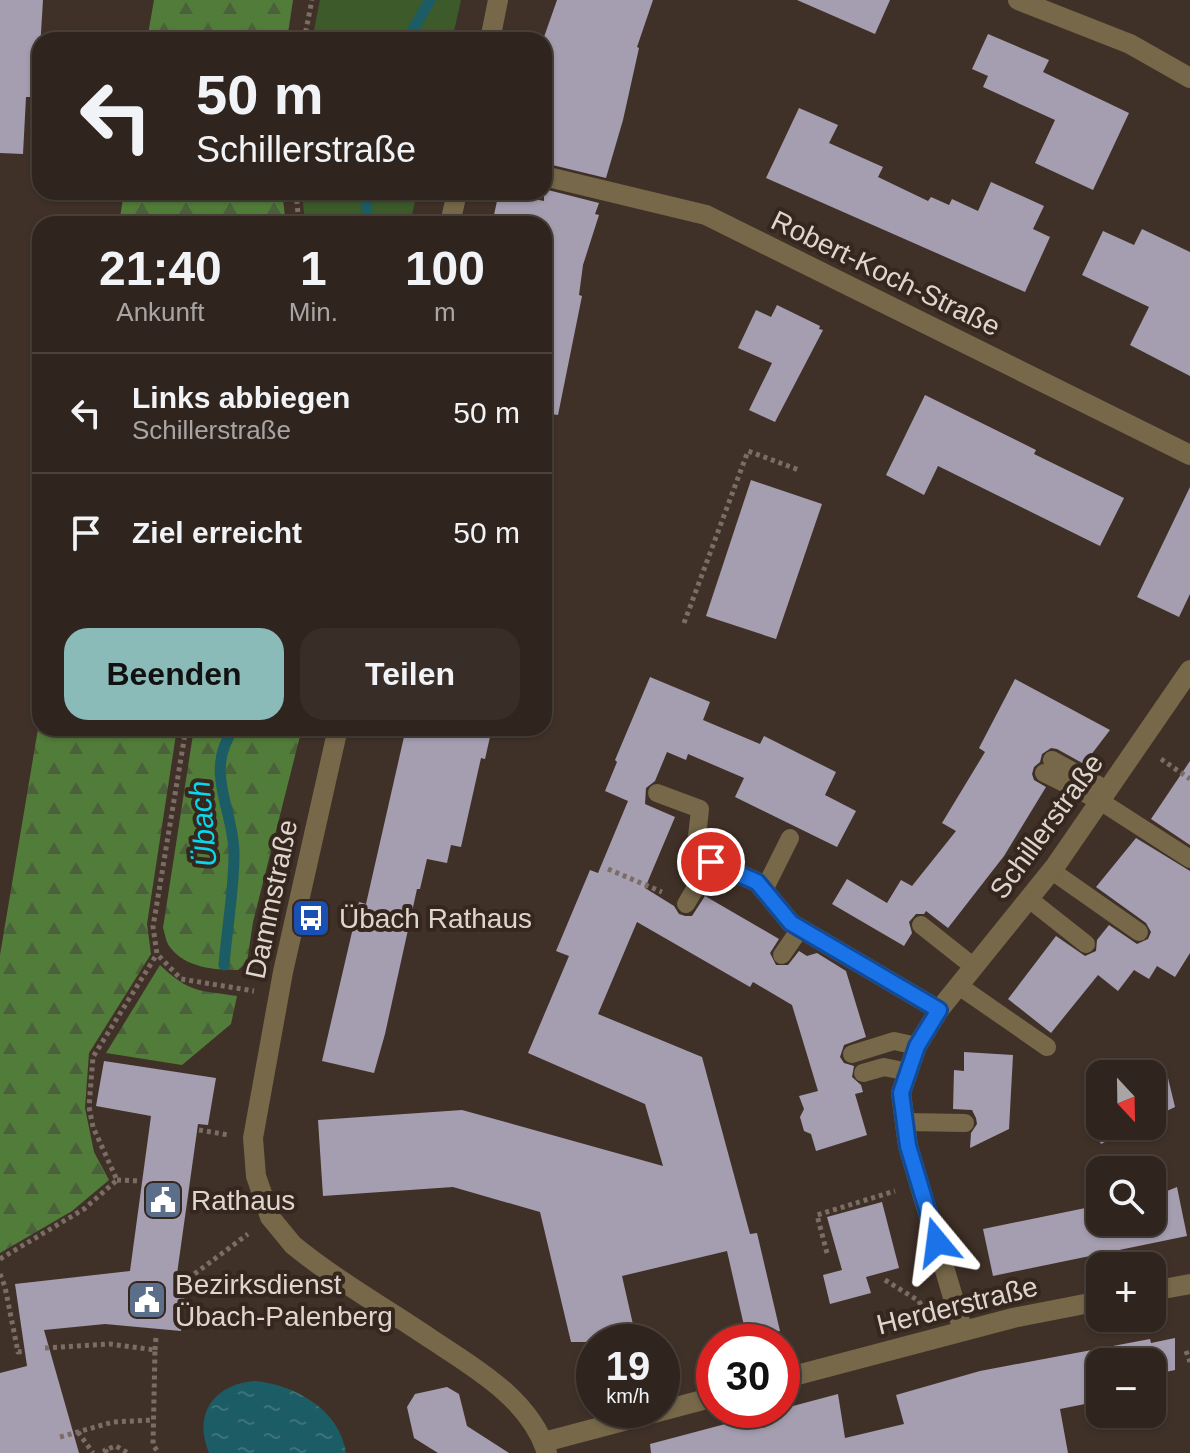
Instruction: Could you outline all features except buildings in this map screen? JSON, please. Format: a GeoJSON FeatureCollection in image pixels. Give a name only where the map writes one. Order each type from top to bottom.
{"type":"FeatureCollection","features":[{"type":"Feature","properties":{"kind":"street"},"geometry":{"type":"LineString","coordinates":[[492,32],[498,0]]}},
{"type":"Feature","properties":{"kind":"street"},"geometry":{"type":"LineString","coordinates":[[1018,0],[1130,44],[1190,78]]}},
{"type":"Feature","properties":{"kind":"street","name":"Robert-Koch-Straße"},"geometry":{"type":"LineString","coordinates":[[552,178],[706,215],[1190,455]]}},
{"type":"Feature","properties":{"kind":"street","name":"Schillerstraße"},"geometry":{"type":"LineString","coordinates":[[963,1331],[908,1146],[901,1093],[908,1072],[917,1046],[939,1010],[1052,871],[1190,670]]}},
{"type":"Feature","properties":{"kind":"street","name":"Dammstraße"},"geometry":{"type":"LineString","coordinates":[[270,1217],[256,1176],[253,1138],[279,995],[336,736]]}},
{"type":"Feature","properties":{"kind":"street"},"geometry":{"type":"LineString","coordinates":[[703,859],[757,882],[791,923],[939,1010]]}},
{"type":"Feature","properties":{"kind":"street"},"geometry":{"type":"LineString","coordinates":[[270,1217],[293,1245],[311,1260],[488,1377],[524,1411],[546,1448],[696,1402]]}},
{"type":"Feature","properties":{"kind":"street"},"geometry":{"type":"LineString","coordinates":[[1166,1288],[1190,1284]]}},
{"type":"Feature","properties":{"kind":"street","name":"Herderstraße"},"geometry":{"type":"LineString","coordinates":[[800,1374],[963,1331],[1086,1304]]}},
{"type":"Feature","properties":{"kind":"lane"},"geometry":{"type":"LineString","coordinates":[[1048,766],[1104,796],[1190,859]]}},
{"type":"Feature","properties":{"kind":"lane"},"geometry":{"type":"LineString","coordinates":[[657,793],[700,809],[703,859],[686,904]]}},
{"type":"Feature","properties":{"kind":"lane"},"geometry":{"type":"LineString","coordinates":[[764,890],[790,838]]}},
{"type":"Feature","properties":{"kind":"lane"},"geometry":{"type":"LineString","coordinates":[[1052,871],[1139,932]]}},
{"type":"Feature","properties":{"kind":"lane"},"geometry":{"type":"LineString","coordinates":[[1029,899],[1086,944]]}},
{"type":"Feature","properties":{"kind":"lane"},"geometry":{"type":"LineString","coordinates":[[921,925],[974,967]]}},
{"type":"Feature","properties":{"kind":"lane"},"geometry":{"type":"LineString","coordinates":[[782,955],[800,929]]}},
{"type":"Feature","properties":{"kind":"lane"},"geometry":{"type":"LineString","coordinates":[[959,986],[1047,1047]]}},
{"type":"Feature","properties":{"kind":"lane"},"geometry":{"type":"LineString","coordinates":[[852,1054],[894,1041],[917,1046]]}},
{"type":"Feature","properties":{"kind":"lane"},"geometry":{"type":"LineString","coordinates":[[863,1073],[884,1067],[908,1072]]}},
{"type":"Feature","properties":{"kind":"lane"},"geometry":{"type":"LineString","coordinates":[[905,1122],[965,1123]]}},
{"type":"Feature","properties":{"kind":"path"},"geometry":{"type":"LineString","coordinates":[[306,32],[312,0]]}},
{"type":"Feature","properties":{"kind":"path"},"geometry":{"type":"LineString","coordinates":[[684,623],[748,451],[799,470]]}},
{"type":"Feature","properties":{"kind":"path"},"geometry":{"type":"LineString","coordinates":[[185,736],[153,927],[157,954],[181,979],[279,995]]}},
{"type":"Feature","properties":{"kind":"path"},"geometry":{"type":"LineString","coordinates":[[608,869],[668,894]]}},
{"type":"Feature","properties":{"kind":"path"},"geometry":{"type":"LineString","coordinates":[[117,1180],[93,1127],[89,1107],[93,1057],[157,954]]}},
{"type":"Feature","properties":{"kind":"path"},"geometry":{"type":"LineString","coordinates":[[199,1130],[207,1131]]}},
{"type":"Feature","properties":{"kind":"path"},"geometry":{"type":"LineString","coordinates":[[0,1259],[84,1209],[117,1180],[140,1181]]}},
{"type":"Feature","properties":{"kind":"path"},"geometry":{"type":"LineString","coordinates":[[827,1253],[817,1215],[919,1183]]}},
{"type":"Feature","properties":{"kind":"path"},"geometry":{"type":"LineString","coordinates":[[179,1274],[193,1275],[270,1217]]}},
{"type":"Feature","properties":{"kind":"path"},"geometry":{"type":"LineString","coordinates":[[0,1274],[18,1352],[25,1351]]}},
{"type":"Feature","properties":{"kind":"path"},"geometry":{"type":"LineString","coordinates":[[885,1280],[919,1301],[936,1338]]}},
{"type":"Feature","properties":{"kind":"path"},"geometry":{"type":"LineString","coordinates":[[156,1337],[153,1445],[159,1453]]}},
{"type":"Feature","properties":{"kind":"path"},"geometry":{"type":"LineString","coordinates":[[45,1348],[110,1344],[155,1350]]}},
{"type":"Feature","properties":{"kind":"path"},"geometry":{"type":"LineString","coordinates":[[1186,1351],[1190,1362]]}},
{"type":"Feature","properties":{"kind":"path"},"geometry":{"type":"LineString","coordinates":[[60,1437],[113,1422],[153,1420]]}},
{"type":"Feature","properties":{"kind":"path"},"geometry":{"type":"LineString","coordinates":[[78,1432],[93,1453]]}},
{"type":"Feature","properties":{"kind":"path"},"geometry":{"type":"LineString","coordinates":[[107,1453],[105,1450],[116,1446],[128,1453]]}},
{"type":"Feature","properties":{"kind":"green space"},"geometry":{"type":"Polygon","coordinates":[[[154,0],[293,0],[288,32],[148,32],[154,0]]]}},
{"type":"Feature","properties":{"kind":"green space"},"geometry":{"type":"Polygon","coordinates":[[[320,0],[461,0],[454,32],[314,32],[320,0]]]}},
{"type":"Feature","properties":{"kind":"green space"},"geometry":{"type":"Polygon","coordinates":[[[123,200],[283,200],[285,216],[120,216],[123,200]]]}},
{"type":"Feature","properties":{"kind":"green space"},"geometry":{"type":"Polygon","coordinates":[[[303,200],[415,200],[412,216],[304,216],[303,200]]]}},
{"type":"Feature","properties":{"kind":"green space"},"geometry":{"type":"Polygon","coordinates":[[[37,736],[176,736],[147,924],[151,954],[89,1053],[85,1108],[94,1152],[109,1180],[72,1211],[0,1253],[0,955],[37,736]]]}},
{"type":"Feature","properties":{"kind":"green space"},"geometry":{"type":"Polygon","coordinates":[[[193,736],[300,736],[253,922],[247,962],[238,970],[192,964],[176,954],[163,928],[193,736]]]}},
{"type":"Feature","properties":{"kind":"green space"},"geometry":{"type":"Polygon","coordinates":[[[160,965],[187,986],[237,996],[231,1024],[182,1065],[106,1053],[160,965]]]}},
{"type":"Feature","properties":{"kind":"water"},"geometry":{"type":"Polygon","coordinates":[[[254,1381],[284,1387],[313,1402],[335,1424],[346,1453],[209,1453],[204,1426],[210,1404],[227,1388],[254,1381]]]}},
{"type":"Feature","properties":{"kind":"waterway","name":"Übach"},"geometry":{"type":"LineString","coordinates":[[412,32],[430,0]]}},
{"type":"Feature","properties":{"kind":"waterway","name":"Übach"},"geometry":{"type":"LineString","coordinates":[[366,200],[367,216]]}},
{"type":"Feature","properties":{"kind":"waterway","name":"Übach"},"geometry":{"type":"LineString","coordinates":[[224,965],[234,854],[220,775],[221,760],[230,736]]}},
{"type":"Feature","properties":{"kind":"place","name":"Übach Rathaus"},"geometry":{"type":"Point","coordinates":[311,918]}},
{"type":"Feature","properties":{"kind":"place","name":"Rathaus"},"geometry":{"type":"Point","coordinates":[163,1200]}},
{"type":"Feature","properties":{"kind":"place","name":"Bezirksdienst Übach-Palenberg"},"geometry":{"type":"Point","coordinates":[147,1300]}},
{"type":"Feature","properties":{"kind":"route"},"geometry":{"type":"LineString","coordinates":[[711,862],[757,882],[791,923],[939,1010],[917,1046],[901,1093],[908,1146],[937,1242]]}}]}
